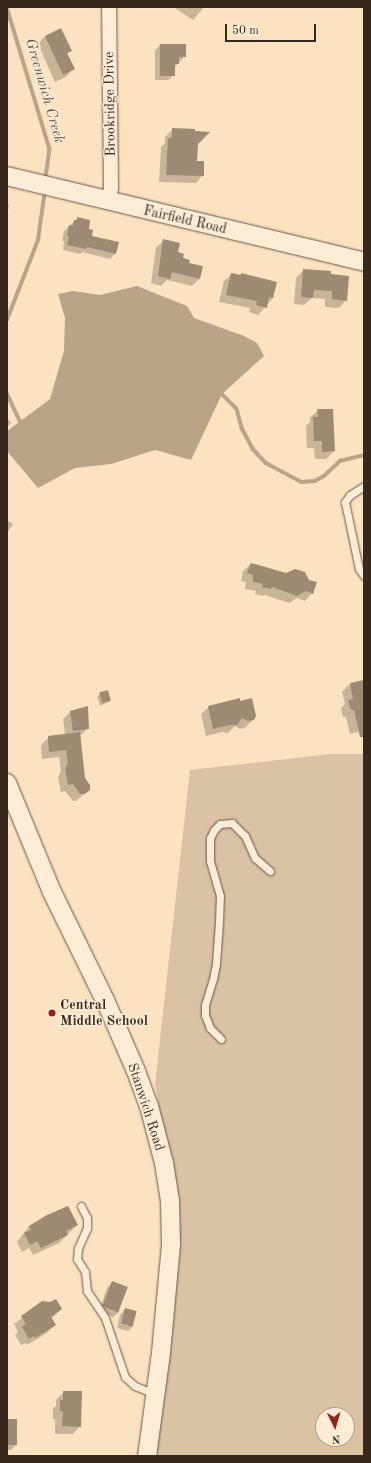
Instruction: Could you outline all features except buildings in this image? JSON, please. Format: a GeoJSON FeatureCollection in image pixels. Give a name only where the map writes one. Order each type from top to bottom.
{"type":"FeatureCollection","features":[{"type":"Feature","properties":{"kind":"street","name":"Brookridge Drive"},"geometry":{"type":"LineString","coordinates":[[108,201],[111,188],[109,7]]}},
{"type":"Feature","properties":{"kind":"street","name":"Fairfield Road"},"geometry":{"type":"LineString","coordinates":[[11,177],[364,262]]}},
{"type":"Feature","properties":{"kind":"street","name":"Stanwich Road"},"geometry":{"type":"LineString","coordinates":[[7,783],[52,892],[108,1007],[131,1059],[149,1106],[161,1151],[169,1194],[171,1245],[157,1395],[147,1456]]}},
{"type":"Feature","properties":{"kind":"lane"},"geometry":{"type":"LineString","coordinates":[[364,486],[350,495],[345,502],[345,508],[350,521],[358,569],[364,576]]}},
{"type":"Feature","properties":{"kind":"lane"},"geometry":{"type":"LineString","coordinates":[[220,1039],[210,1028],[205,1015],[205,1005],[216,963],[219,922],[220,896],[210,861],[210,838],[214,830],[220,824],[232,823],[245,836],[255,858],[270,871]]}},
{"type":"Feature","properties":{"kind":"lane"},"geometry":{"type":"LineString","coordinates":[[81,1206],[87,1218],[87,1228],[78,1248],[77,1259],[85,1272],[87,1291],[105,1318],[126,1377],[135,1386],[157,1395]]}},
{"type":"Feature","properties":{"kind":"shaded area"},"geometry":{"type":"Polygon","coordinates":[[[137,286],[187,306],[194,318],[244,336],[257,343],[264,356],[222,394],[191,460],[155,450],[111,464],[75,468],[38,488],[7,451],[7,431],[50,399],[64,351],[65,318],[58,294],[73,291],[100,295],[137,286]]]}},
{"type":"Feature","properties":{"kind":"shaded area"},"geometry":{"type":"Polygon","coordinates":[[[330,754],[364,754],[364,1456],[151,1456],[180,1241],[155,1084],[190,770],[330,754]]]}},
{"type":"Feature","properties":{"kind":"waterway","name":"Greenwich Creek"},"geometry":{"type":"LineString","coordinates":[[7,7],[50,149],[46,179]]}},
{"type":"Feature","properties":{"kind":"waterway","name":"Greenwich Creek"},"geometry":{"type":"LineString","coordinates":[[7,320],[38,240],[45,190]]}},
{"type":"Feature","properties":{"kind":"waterway","name":"Greenwich Creek"},"geometry":{"type":"LineString","coordinates":[[7,393],[20,421],[23,422]]}},
{"type":"Feature","properties":{"kind":"waterway","name":"Greenwich Creek"},"geometry":{"type":"LineString","coordinates":[[218,395],[222,394],[237,409],[242,428],[253,449],[266,463],[301,482],[315,481],[324,476],[340,461],[364,455]]}},
{"type":"Feature","properties":{"kind":"place","name":"Central Middle School"},"geometry":{"type":"Point","coordinates":[52,1013]}}]}
